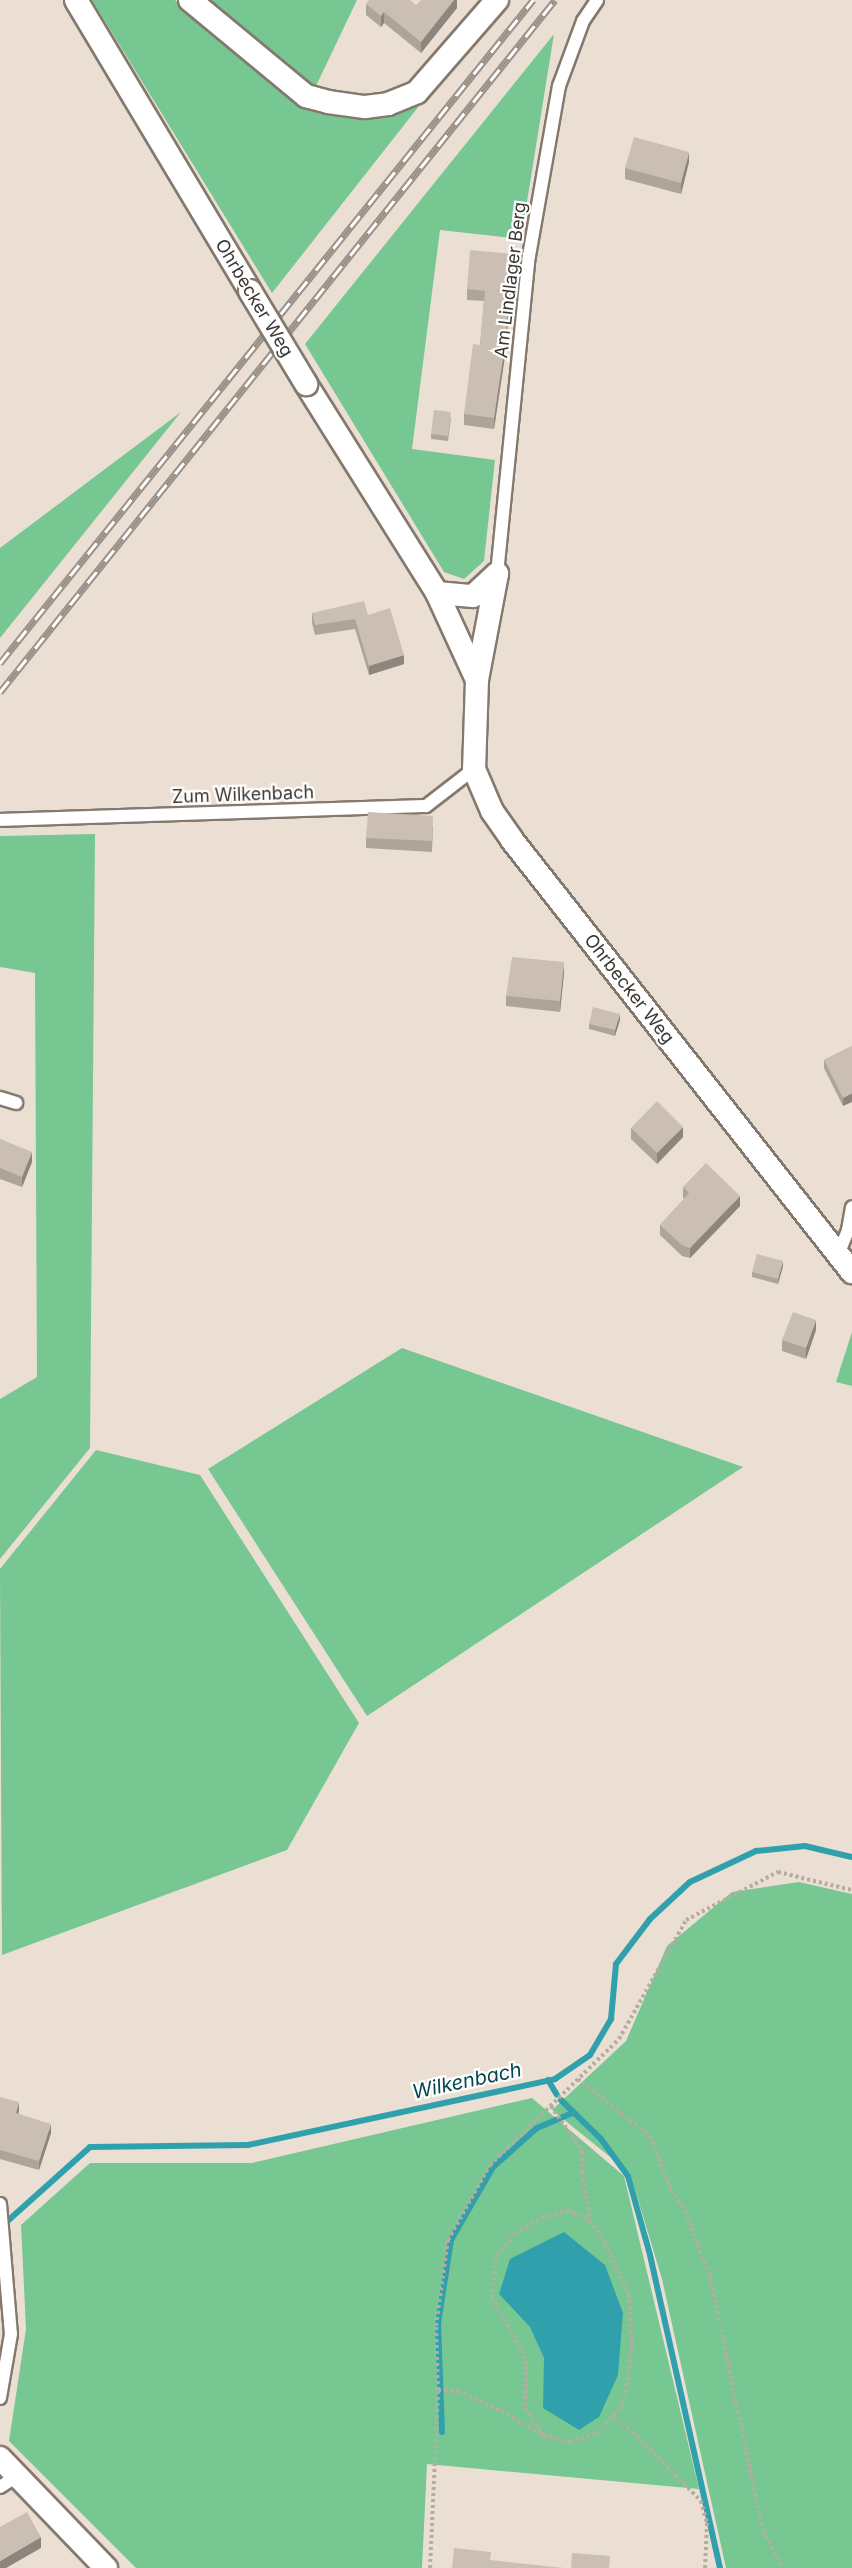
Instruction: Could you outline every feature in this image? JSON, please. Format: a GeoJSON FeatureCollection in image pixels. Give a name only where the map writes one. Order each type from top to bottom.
{"type":"FeatureCollection","features":[{"type":"Feature","properties":{"kind":"street","name":"Ohrbecker Weg"},"geometry":{"type":"LineString","coordinates":[[76,0],[306,384],[437,593],[477,680]]}},
{"type":"Feature","properties":{"kind":"street"},"geometry":{"type":"LineString","coordinates":[[190,0],[306,96],[328,102],[365,107],[388,104],[417,92],[497,0]]}},
{"type":"Feature","properties":{"kind":"street","name":"Ohrbecker Weg"},"geometry":{"type":"LineString","coordinates":[[497,574],[477,680],[474,769],[492,811],[512,840],[845,1264]]}},
{"type":"Feature","properties":{"kind":"street"},"geometry":{"type":"LineString","coordinates":[[437,593],[473,596],[497,574]]}},
{"type":"Feature","properties":{"kind":"street"},"geometry":{"type":"LineString","coordinates":[[0,2458],[9,2481],[106,2568]]}},
{"type":"Feature","properties":{"kind":"lane","name":"Am Lindlager Berg"},"geometry":{"type":"LineString","coordinates":[[497,574],[529,256],[559,86],[583,21],[597,0]]}},
{"type":"Feature","properties":{"kind":"lane","name":"Zum Wilkenbach"},"geometry":{"type":"LineString","coordinates":[[0,820],[426,806],[474,769]]}},
{"type":"Feature","properties":{"kind":"lane"},"geometry":{"type":"LineString","coordinates":[[0,1098],[16,1103]]}},
{"type":"Feature","properties":{"kind":"lane"},"geometry":{"type":"LineString","coordinates":[[845,1264],[852,1208]]}},
{"type":"Feature","properties":{"kind":"lane"},"geometry":{"type":"LineString","coordinates":[[0,2204],[11,2334],[0,2398]]}},
{"type":"Feature","properties":{"kind":"path"},"geometry":{"type":"LineString","coordinates":[[430,2568],[438,2390],[436,2326],[448,2240],[490,2165],[619,2039],[686,1920],[778,1872],[852,1890]]}},
{"type":"Feature","properties":{"kind":"path"},"geometry":{"type":"LineString","coordinates":[[578,2079],[650,2136],[663,2164],[671,2190],[685,2211],[712,2285],[763,2531],[783,2568]]}},
{"type":"Feature","properties":{"kind":"path"},"geometry":{"type":"LineString","coordinates":[[438,2390],[458,2391],[507,2414],[544,2436],[570,2442],[598,2433],[623,2404],[632,2351],[629,2295],[605,2242],[591,2222],[582,2172],[583,2152],[551,2106]]}},
{"type":"Feature","properties":{"kind":"path"},"geometry":{"type":"LineString","coordinates":[[544,2436],[525,2408],[526,2366],[522,2350],[492,2298],[496,2259],[513,2234],[544,2217],[569,2210],[591,2222]]}},
{"type":"Feature","properties":{"kind":"path"},"geometry":{"type":"LineString","coordinates":[[613,2416],[633,2432],[701,2501],[707,2523],[705,2568]]}},
{"type":"Feature","properties":{"kind":"green space"},"geometry":{"type":"Polygon","coordinates":[[[92,0],[175,0],[301,103],[367,120],[419,106],[272,293],[92,0]]]}},
{"type":"Feature","properties":{"kind":"green space"},"geometry":{"type":"Polygon","coordinates":[[[208,0],[357,0],[315,88],[208,0]]]}},
{"type":"Feature","properties":{"kind":"green space"},"geometry":{"type":"Polygon","coordinates":[[[554,34],[521,239],[440,230],[412,449],[495,460],[484,561],[464,579],[444,572],[305,344],[554,34]]]}},
{"type":"Feature","properties":{"kind":"green space"},"geometry":{"type":"Polygon","coordinates":[[[181,412],[0,638],[0,548],[181,412]]]}},
{"type":"Feature","properties":{"kind":"green space"},"geometry":{"type":"Polygon","coordinates":[[[95,834],[90,1448],[0,1559],[0,1399],[37,1377],[35,973],[0,967],[0,836],[95,834]]]}},
{"type":"Feature","properties":{"kind":"green space"},"geometry":{"type":"Polygon","coordinates":[[[852,1332],[852,1386],[836,1382],[852,1332]]]}},
{"type":"Feature","properties":{"kind":"green space"},"geometry":{"type":"Polygon","coordinates":[[[402,1348],[743,1467],[367,1716],[208,1469],[402,1348]]]}},
{"type":"Feature","properties":{"kind":"green space"},"geometry":{"type":"Polygon","coordinates":[[[96,1450],[200,1475],[359,1723],[287,1850],[2,1955],[0,1569],[96,1450]]]}},
{"type":"Feature","properties":{"kind":"green space"},"geometry":{"type":"Polygon","coordinates":[[[799,1882],[852,1894],[852,2568],[726,2568],[662,2279],[630,2173],[552,2110],[626,2041],[667,1946],[732,1892],[799,1882]]]}},
{"type":"Feature","properties":{"kind":"green space"},"geometry":{"type":"Polygon","coordinates":[[[532,2098],[624,2176],[699,2489],[427,2464],[422,2568],[136,2568],[9,2441],[26,2329],[21,2225],[90,2163],[252,2163],[532,2098]]]}},
{"type":"Feature","properties":{"kind":"water"},"geometry":{"type":"Polygon","coordinates":[[[564,2232],[605,2265],[623,2313],[618,2375],[599,2417],[579,2430],[543,2408],[544,2358],[530,2327],[499,2294],[510,2259],[564,2232]]]}},
{"type":"Feature","properties":{"kind":"building"},"geometry":{"type":"Polygon","coordinates":[[[369,0],[410,0],[416,5],[421,0],[454,0],[421,42],[384,12],[381,16],[366,4],[369,0]]]}},
{"type":"Feature","properties":{"kind":"building"},"geometry":{"type":"Polygon","coordinates":[[[634,137],[689,152],[681,183],[625,168],[634,137]]]}},
{"type":"Feature","properties":{"kind":"building"},"geometry":{"type":"Polygon","coordinates":[[[470,250],[513,254],[505,345],[494,418],[464,414],[473,344],[480,345],[485,291],[467,289],[470,250]]]}},
{"type":"Feature","properties":{"kind":"building"},"geometry":{"type":"Polygon","coordinates":[[[434,410],[451,412],[448,436],[431,434],[434,410]]]}},
{"type":"Feature","properties":{"kind":"building"},"geometry":{"type":"Polygon","coordinates":[[[364,601],[368,615],[390,608],[404,655],[369,666],[355,619],[315,625],[312,613],[364,601]]]}},
{"type":"Feature","properties":{"kind":"building"},"geometry":{"type":"Polygon","coordinates":[[[368,812],[433,816],[432,841],[366,838],[368,812]]]}},
{"type":"Feature","properties":{"kind":"building"},"geometry":{"type":"Polygon","coordinates":[[[512,957],[564,962],[560,1001],[506,996],[512,957]]]}},
{"type":"Feature","properties":{"kind":"building"},"geometry":{"type":"Polygon","coordinates":[[[593,1007],[620,1014],[615,1030],[589,1024],[593,1007]]]}},
{"type":"Feature","properties":{"kind":"building"},"geometry":{"type":"Polygon","coordinates":[[[852,1046],[852,1093],[843,1098],[824,1060],[852,1046]]]}},
{"type":"Feature","properties":{"kind":"building"},"geometry":{"type":"Polygon","coordinates":[[[657,1101],[683,1127],[657,1153],[631,1128],[657,1101]]]}},
{"type":"Feature","properties":{"kind":"building"},"geometry":{"type":"Polygon","coordinates":[[[0,1139],[32,1152],[22,1177],[0,1168],[0,1139]]]}},
{"type":"Feature","properties":{"kind":"building"},"geometry":{"type":"Polygon","coordinates":[[[706,1163],[740,1196],[690,1248],[682,1245],[660,1225],[689,1193],[683,1187],[706,1163]]]}},
{"type":"Feature","properties":{"kind":"building"},"geometry":{"type":"Polygon","coordinates":[[[757,1254],[783,1261],[778,1279],[752,1272],[757,1254]]]}},
{"type":"Feature","properties":{"kind":"building"},"geometry":{"type":"Polygon","coordinates":[[[793,1312],[816,1320],[806,1348],[782,1340],[793,1312]]]}},
{"type":"Feature","properties":{"kind":"building"},"geometry":{"type":"Polygon","coordinates":[[[0,2097],[19,2102],[16,2113],[51,2124],[39,2161],[0,2150],[0,2097]]]}},
{"type":"Feature","properties":{"kind":"building"},"geometry":{"type":"Polygon","coordinates":[[[27,2512],[41,2537],[0,2561],[0,2527],[27,2512]]]}},
{"type":"Feature","properties":{"kind":"building"},"geometry":{"type":"Polygon","coordinates":[[[454,2548],[491,2552],[490,2560],[564,2568],[452,2568],[454,2548]]]}},
{"type":"Feature","properties":{"kind":"building"},"geometry":{"type":"Polygon","coordinates":[[[572,2553],[610,2556],[609,2568],[571,2568],[572,2553]]]}},
{"type":"Feature","properties":{"kind":"waterway","name":"Wilkenbach"},"geometry":{"type":"LineString","coordinates":[[2,2226],[90,2147],[248,2145],[555,2079],[590,2055],[611,2019],[616,1964],[650,1919],[690,1882],[756,1851],[805,1846],[852,1857]]}},
{"type":"Feature","properties":{"kind":"waterway"},"geometry":{"type":"LineString","coordinates":[[548,2080],[557,2095]]}},
{"type":"Feature","properties":{"kind":"waterway"},"geometry":{"type":"LineString","coordinates":[[561,2100],[601,2139],[628,2176],[650,2255],[720,2568]]}},
{"type":"Feature","properties":{"kind":"waterway"},"geometry":{"type":"LineString","coordinates":[[442,2432],[438,2324],[451,2240],[493,2167],[537,2128],[573,2113]]}},
{"type":"Feature","properties":{"kind":"railway"},"geometry":{"type":"LineString","coordinates":[[0,663],[533,0]]}},
{"type":"Feature","properties":{"kind":"railway"},"geometry":{"type":"LineString","coordinates":[[0,692],[555,0]]}}]}
